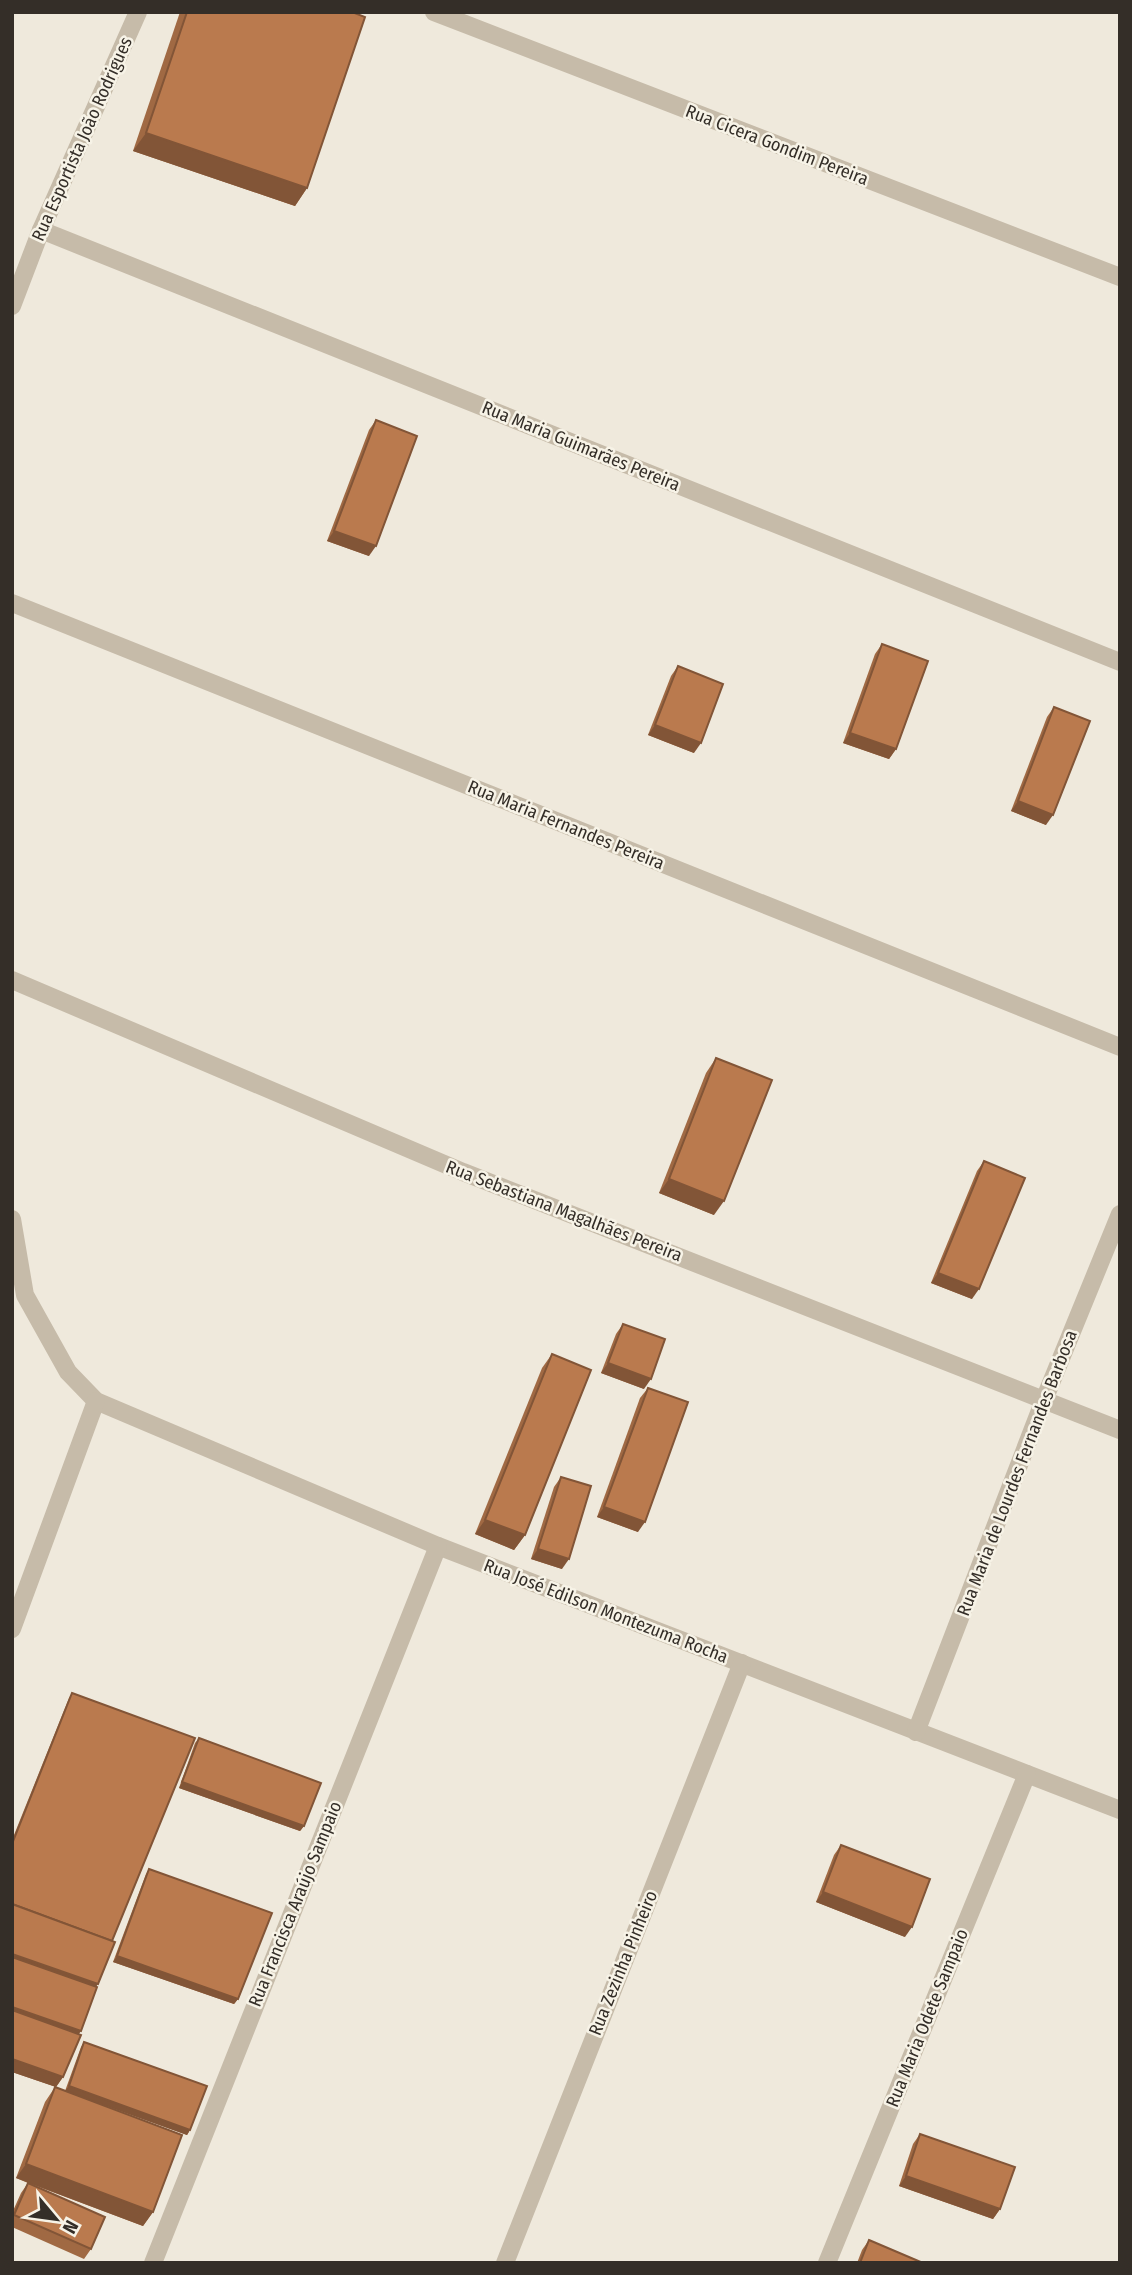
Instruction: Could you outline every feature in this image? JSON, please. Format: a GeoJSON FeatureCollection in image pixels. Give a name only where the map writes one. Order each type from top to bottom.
{"type":"FeatureCollection","features":[{"type":"Feature","properties":{"kind":"street","name":"Rua Esportista João Rodrigues"},"geometry":{"type":"LineString","coordinates":[[12,306],[41,230],[138,12]]}},
{"type":"Feature","properties":{"kind":"street","name":"Rua Cicera Gondim Pereira"},"geometry":{"type":"LineString","coordinates":[[434,12],[1120,277]]}},
{"type":"Feature","properties":{"kind":"street","name":"Rua Maria Guimarães Pereira"},"geometry":{"type":"LineString","coordinates":[[41,230],[1120,663]]}},
{"type":"Feature","properties":{"kind":"street","name":"Rua Maria Fernandes Pereira"},"geometry":{"type":"LineString","coordinates":[[12,603],[1120,1047]]}},
{"type":"Feature","properties":{"kind":"street","name":"Rua Sebastiana Magalhães Pereira"},"geometry":{"type":"LineString","coordinates":[[12,980],[463,1172],[1120,1430]]}},
{"type":"Feature","properties":{"kind":"street","name":"Rua Maria de Lourdes Fernandes Barbosa"},"geometry":{"type":"LineString","coordinates":[[916,1732],[1044,1400],[1120,1214]]}},
{"type":"Feature","properties":{"kind":"street"},"geometry":{"type":"LineString","coordinates":[[12,1219],[25,1295],[68,1372],[96,1401],[12,1629]]}},
{"type":"Feature","properties":{"kind":"street","name":"Rua José Edilson Montezuma Rocha"},"geometry":{"type":"LineString","coordinates":[[96,1401],[438,1546],[1120,1810]]}},
{"type":"Feature","properties":{"kind":"street","name":"Rua Francisca Araújo Sampaio"},"geometry":{"type":"LineString","coordinates":[[153,2263],[438,1546]]}},
{"type":"Feature","properties":{"kind":"street","name":"Rua Zezinha Pinheiro"},"geometry":{"type":"LineString","coordinates":[[505,2263],[742,1663]]}},
{"type":"Feature","properties":{"kind":"street","name":"Rua Maria Odete Sampaio"},"geometry":{"type":"LineString","coordinates":[[827,2263],[1027,1774]]}},
{"type":"Feature","properties":{"kind":"building"},"geometry":{"type":"Polygon","coordinates":[[[187,12],[352,12],[365,17],[307,188],[146,133],[187,12]]]}},
{"type":"Feature","properties":{"kind":"building"},"geometry":{"type":"Polygon","coordinates":[[[376,420],[417,436],[376,546],[334,531],[376,420]]]}},
{"type":"Feature","properties":{"kind":"building"},"geometry":{"type":"Polygon","coordinates":[[[882,644],[928,661],[896,749],[850,733],[882,644]]]}},
{"type":"Feature","properties":{"kind":"building"},"geometry":{"type":"Polygon","coordinates":[[[678,666],[723,684],[701,743],[655,725],[678,666]]]}},
{"type":"Feature","properties":{"kind":"building"},"geometry":{"type":"Polygon","coordinates":[[[1054,707],[1090,721],[1053,815],[1018,801],[1054,707]]]}},
{"type":"Feature","properties":{"kind":"building"},"geometry":{"type":"Polygon","coordinates":[[[716,1058],[772,1080],[724,1201],[669,1179],[716,1058]]]}},
{"type":"Feature","properties":{"kind":"building"},"geometry":{"type":"Polygon","coordinates":[[[984,1161],[1025,1178],[979,1289],[938,1273],[984,1161]]]}},
{"type":"Feature","properties":{"kind":"building"},"geometry":{"type":"Polygon","coordinates":[[[623,1324],[665,1339],[651,1379],[608,1363],[623,1324]]]}},
{"type":"Feature","properties":{"kind":"building"},"geometry":{"type":"Polygon","coordinates":[[[552,1354],[591,1370],[525,1535],[485,1520],[552,1354]]]}},
{"type":"Feature","properties":{"kind":"building"},"geometry":{"type":"Polygon","coordinates":[[[648,1388],[688,1402],[645,1522],[604,1507],[648,1388]]]}},
{"type":"Feature","properties":{"kind":"building"},"geometry":{"type":"Polygon","coordinates":[[[561,1477],[591,1486],[569,1559],[538,1549],[561,1477]]]}},
{"type":"Feature","properties":{"kind":"building"},"geometry":{"type":"Polygon","coordinates":[[[72,1693],[195,1738],[112,1941],[12,1904],[12,1844],[72,1693]]]}},
{"type":"Feature","properties":{"kind":"building"},"geometry":{"type":"Polygon","coordinates":[[[199,1738],[321,1783],[304,1826],[182,1782],[199,1738]]]}},
{"type":"Feature","properties":{"kind":"building"},"geometry":{"type":"Polygon","coordinates":[[[841,1845],[930,1879],[912,1927],[823,1892],[841,1845]]]}},
{"type":"Feature","properties":{"kind":"building"},"geometry":{"type":"Polygon","coordinates":[[[149,1869],[272,1913],[238,1999],[117,1956],[149,1869]]]}},
{"type":"Feature","properties":{"kind":"building"},"geometry":{"type":"Polygon","coordinates":[[[12,1904],[115,1942],[98,1984],[12,1954],[12,1904]]]}},
{"type":"Feature","properties":{"kind":"building"},"geometry":{"type":"Polygon","coordinates":[[[12,1957],[97,1987],[81,2031],[12,2007],[12,1957]]]}},
{"type":"Feature","properties":{"kind":"building"},"geometry":{"type":"Polygon","coordinates":[[[12,2010],[81,2035],[63,2077],[12,2059],[12,2010]]]}},
{"type":"Feature","properties":{"kind":"building"},"geometry":{"type":"Polygon","coordinates":[[[84,2042],[207,2086],[190,2130],[69,2086],[84,2042]]]}},
{"type":"Feature","properties":{"kind":"building"},"geometry":{"type":"Polygon","coordinates":[[[55,2087],[182,2135],[153,2212],[26,2164],[55,2087]]]}},
{"type":"Feature","properties":{"kind":"building"},"geometry":{"type":"Polygon","coordinates":[[[920,2134],[1015,2167],[1000,2209],[906,2176],[920,2134]]]}},
{"type":"Feature","properties":{"kind":"building"},"geometry":{"type":"Polygon","coordinates":[[[28,2183],[105,2217],[91,2249],[14,2215],[28,2183]]]}},
{"type":"Feature","properties":{"kind":"building"},"geometry":{"type":"Polygon","coordinates":[[[869,2240],[923,2263],[860,2263],[869,2240]]]}}]}
